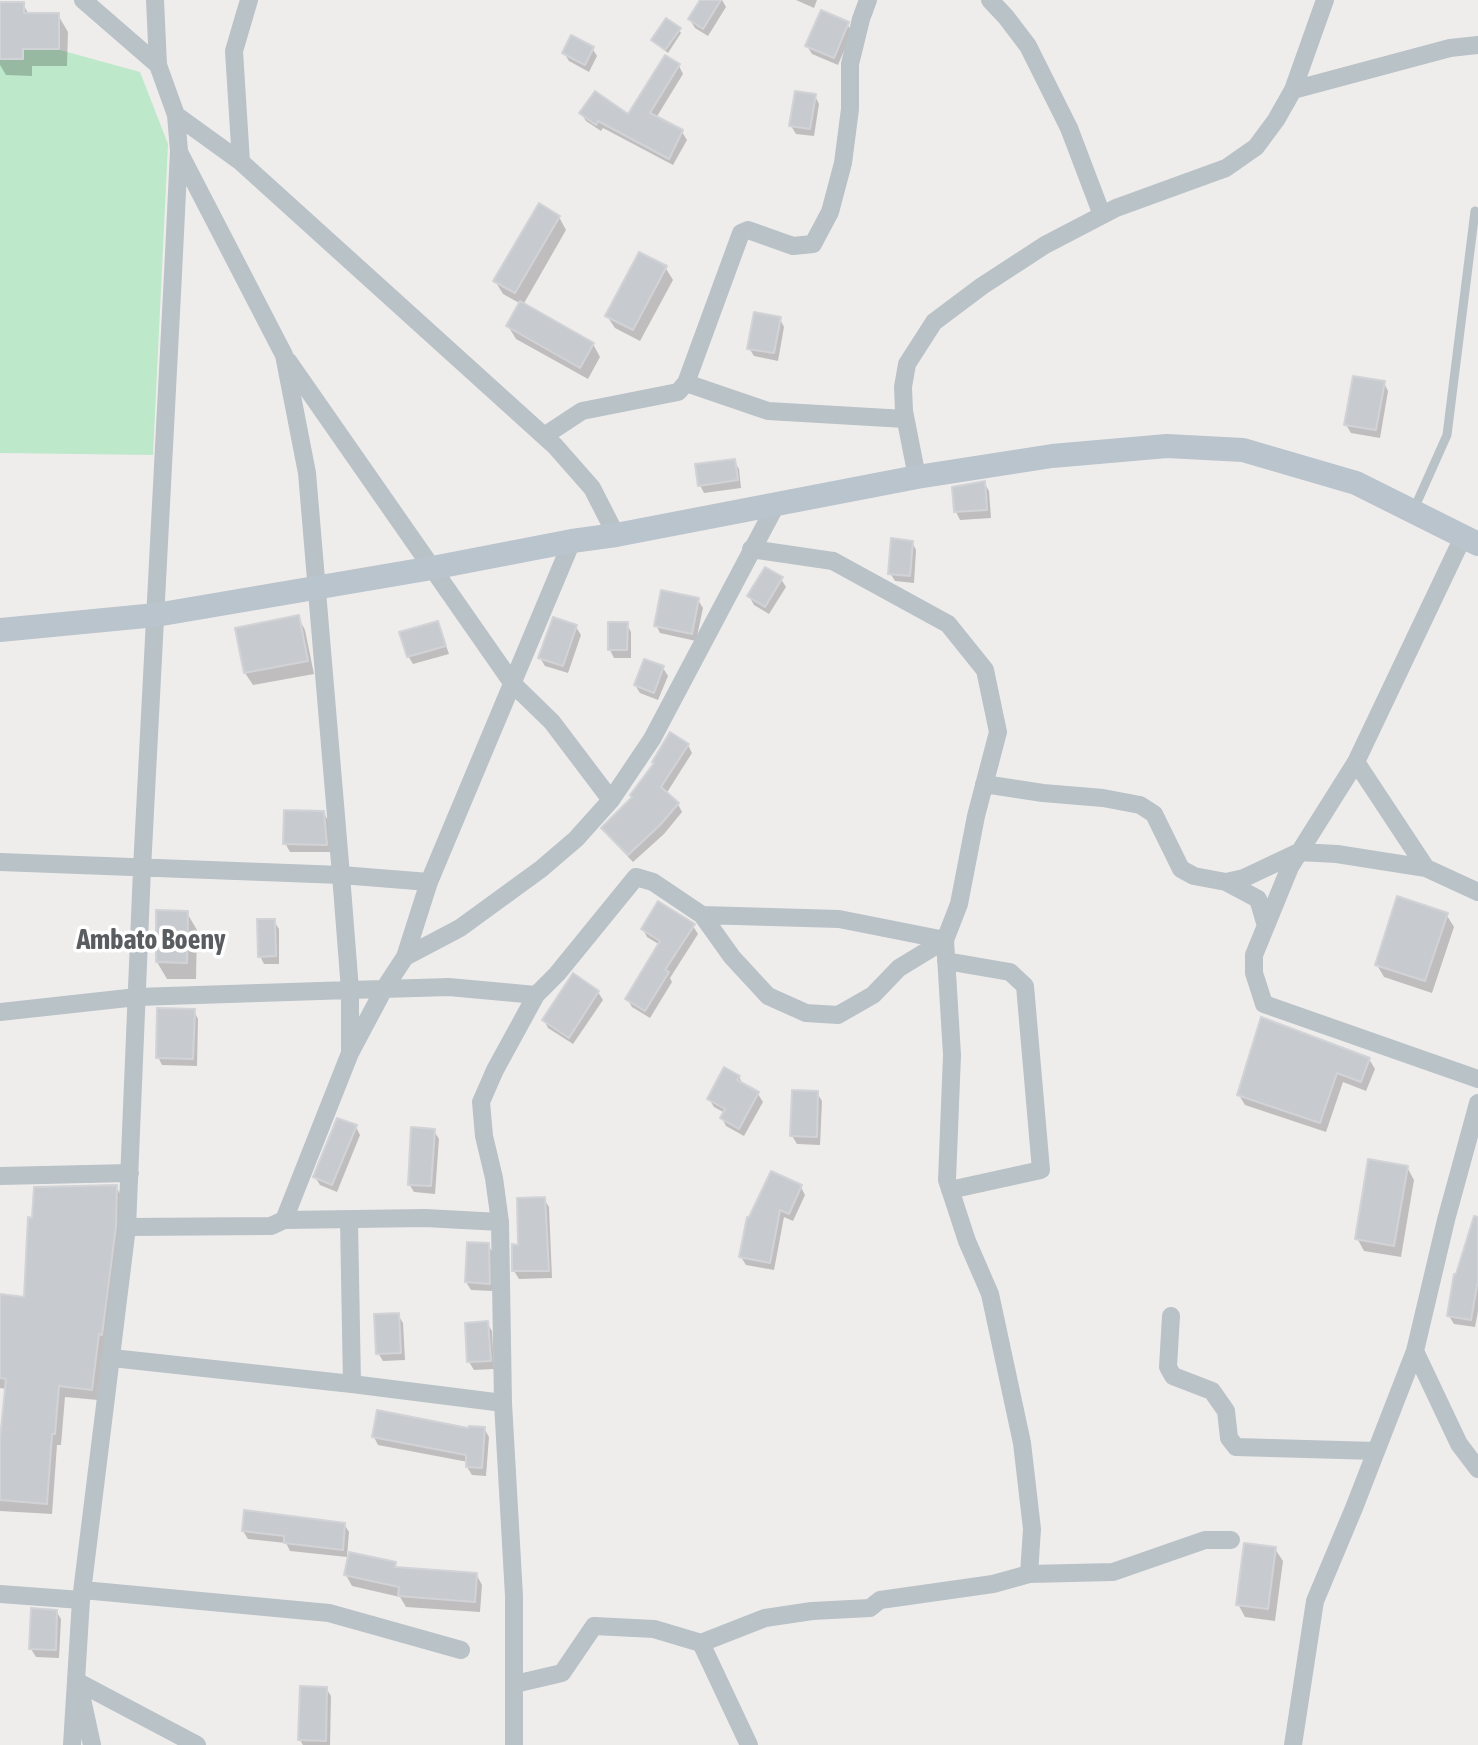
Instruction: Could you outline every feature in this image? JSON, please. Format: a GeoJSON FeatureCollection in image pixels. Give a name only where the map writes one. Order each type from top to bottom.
{"type":"FeatureCollection","features":[{"type":"Feature","properties":{"kind":"street"},"geometry":{"type":"LineString","coordinates":[[83,0],[158,65]]}},
{"type":"Feature","properties":{"kind":"street"},"geometry":{"type":"LineString","coordinates":[[72,1745],[82,1595],[127,1227],[142,869],[179,151],[176,115],[158,65],[155,0]]}},
{"type":"Feature","properties":{"kind":"street"},"geometry":{"type":"LineString","coordinates":[[241,162],[234,51],[249,0]]}},
{"type":"Feature","properties":{"kind":"street"},"geometry":{"type":"LineString","coordinates":[[544,436],[583,411],[678,392],[686,383],[741,233],[748,230],[793,246],[813,244],[830,212],[843,163],[850,109],[850,64],[868,0]]}},
{"type":"Feature","properties":{"kind":"street"},"geometry":{"type":"LineString","coordinates":[[990,0],[1028,46],[1069,128],[1102,215]]}},
{"type":"Feature","properties":{"kind":"street"},"geometry":{"type":"LineString","coordinates":[[917,477],[905,419],[903,387],[907,364],[934,322],[982,286],[1045,245],[1102,215],[1226,168],[1256,147],[1293,90],[1325,0]]}},
{"type":"Feature","properties":{"kind":"street"},"geometry":{"type":"LineString","coordinates":[[1293,90],[1450,48],[1478,45]]}},
{"type":"Feature","properties":{"kind":"street"},"geometry":{"type":"LineString","coordinates":[[176,115],[241,162],[544,436],[592,488],[616,535]]}},
{"type":"Feature","properties":{"kind":"street"},"geometry":{"type":"LineString","coordinates":[[179,151],[284,355],[513,684],[552,722],[611,800]]}},
{"type":"Feature","properties":{"kind":"street"},"geometry":{"type":"LineString","coordinates":[[284,355],[307,473],[350,990],[350,1053]]}},
{"type":"Feature","properties":{"kind":"street"},"geometry":{"type":"LineString","coordinates":[[686,383],[768,411],[905,419]]}},
{"type":"Feature","properties":{"kind":"street"},"geometry":{"type":"LineString","coordinates":[[0,630],[156,615],[616,535],[917,477],[1052,456],[1167,446],[1243,450],[1356,483],[1470,541],[1356,762],[1290,867],[1254,955],[1254,973],[1264,1004],[1478,1079]]}},
{"type":"Feature","properties":{"kind":"street"},"geometry":{"type":"LineString","coordinates":[[405,957],[460,928],[541,869],[576,839],[611,800],[652,738],[777,503]]}},
{"type":"Feature","properties":{"kind":"street"},"geometry":{"type":"LineString","coordinates":[[284,1220],[350,1053],[384,989],[405,957],[429,882],[572,541]]}},
{"type":"Feature","properties":{"kind":"street"},"geometry":{"type":"LineString","coordinates":[[751,549],[833,561],[948,624],[985,670],[998,732],[984,784],[959,904],[946,940],[952,1055],[947,1180],[967,1241],[990,1294],[1022,1443],[1032,1529],[1029,1574]]}},
{"type":"Feature","properties":{"kind":"street"},"geometry":{"type":"LineString","coordinates":[[1356,762],[1426,868]]}},
{"type":"Feature","properties":{"kind":"street"},"geometry":{"type":"LineString","coordinates":[[984,784],[1140,805],[1154,814],[1181,869],[1194,876],[1226,882],[1258,899],[1266,926]]}},
{"type":"Feature","properties":{"kind":"street"},"geometry":{"type":"LineString","coordinates":[[1226,882],[1244,878],[1299,852],[1337,854],[1426,868],[1478,892]]}},
{"type":"Feature","properties":{"kind":"street"},"geometry":{"type":"LineString","coordinates":[[0,862],[341,875],[429,882]]}},
{"type":"Feature","properties":{"kind":"street"},"geometry":{"type":"LineString","coordinates":[[513,1745],[514,1596],[503,1403],[500,1222],[494,1178],[484,1136],[481,1102],[495,1070],[536,995],[557,974],[636,877],[653,882],[702,915],[732,957],[768,996],[806,1013],[838,1014],[873,995],[899,968],[946,940]]}},
{"type":"Feature","properties":{"kind":"street"},"geometry":{"type":"LineString","coordinates":[[702,915],[839,919],[946,940]]}},
{"type":"Feature","properties":{"kind":"street"},"geometry":{"type":"LineString","coordinates":[[946,961],[1010,972],[1025,986],[1041,1170],[950,1190]]}},
{"type":"Feature","properties":{"kind":"street"},"geometry":{"type":"LineString","coordinates":[[0,1012],[137,997],[350,990],[449,987],[536,995]]}},
{"type":"Feature","properties":{"kind":"street"},"geometry":{"type":"LineString","coordinates":[[1293,1745],[1315,1601],[1415,1350],[1478,1103]]}},
{"type":"Feature","properties":{"kind":"street"},"geometry":{"type":"LineString","coordinates":[[0,1175],[130,1173]]}},
{"type":"Feature","properties":{"kind":"street"},"geometry":{"type":"LineString","coordinates":[[127,1227],[271,1226],[284,1220],[425,1218],[500,1222]]}},
{"type":"Feature","properties":{"kind":"street"},"geometry":{"type":"LineString","coordinates":[[349,1220],[352,1384]]}},
{"type":"Feature","properties":{"kind":"street"},"geometry":{"type":"LineString","coordinates":[[1171,1315],[1168,1367],[1173,1376],[1212,1391],[1226,1411],[1229,1438],[1236,1447],[1376,1451]]}},
{"type":"Feature","properties":{"kind":"street"},"geometry":{"type":"LineString","coordinates":[[1415,1350],[1459,1444],[1478,1469]]}},
{"type":"Feature","properties":{"kind":"street"},"geometry":{"type":"LineString","coordinates":[[112,1358],[503,1403]]}},
{"type":"Feature","properties":{"kind":"street"},"geometry":{"type":"LineString","coordinates":[[515,1684],[562,1673],[594,1626],[654,1629],[701,1643],[765,1618],[812,1611],[870,1608],[880,1600],[993,1584],[1029,1574],[1113,1572],[1205,1540],[1231,1540]]}},
{"type":"Feature","properties":{"kind":"street"},"geometry":{"type":"LineString","coordinates":[[0,1594],[82,1595],[329,1613],[461,1650]]}},
{"type":"Feature","properties":{"kind":"street"},"geometry":{"type":"LineString","coordinates":[[701,1643],[749,1745]]}},
{"type":"Feature","properties":{"kind":"street"},"geometry":{"type":"LineString","coordinates":[[78,1682],[92,1745]]}},
{"type":"Feature","properties":{"kind":"street"},"geometry":{"type":"LineString","coordinates":[[78,1682],[197,1745]]}},
{"type":"Feature","properties":{"kind":"lane"},"geometry":{"type":"LineString","coordinates":[[1413,513],[1447,436],[1475,211]]}},
{"type":"Feature","properties":{"kind":"green space"},"geometry":{"type":"Polygon","coordinates":[[[24,50],[60,50],[140,72],[168,144],[153,455],[0,453],[0,60],[23,60],[24,50]]]}},
{"type":"Feature","properties":{"kind":"building"},"geometry":{"type":"Polygon","coordinates":[[[700,0],[721,0],[703,29],[688,19],[700,0]]]}},
{"type":"Feature","properties":{"kind":"building"},"geometry":{"type":"Polygon","coordinates":[[[0,2],[24,2],[24,13],[59,13],[59,49],[23,49],[23,59],[0,59],[0,2]]]}},
{"type":"Feature","properties":{"kind":"building"},"geometry":{"type":"Polygon","coordinates":[[[821,10],[849,22],[834,58],[805,46],[821,10]]]}},
{"type":"Feature","properties":{"kind":"building"},"geometry":{"type":"Polygon","coordinates":[[[666,18],[681,28],[665,50],[651,40],[666,18]]]}},
{"type":"Feature","properties":{"kind":"building"},"geometry":{"type":"Polygon","coordinates":[[[571,35],[594,47],[585,65],[562,53],[571,35]]]}},
{"type":"Feature","properties":{"kind":"building"},"geometry":{"type":"Polygon","coordinates":[[[665,55],[680,64],[650,113],[683,130],[669,159],[598,121],[596,125],[579,113],[595,91],[628,114],[665,55]]]}},
{"type":"Feature","properties":{"kind":"building"},"geometry":{"type":"Polygon","coordinates":[[[795,91],[816,94],[810,129],[789,126],[795,91]]]}},
{"type":"Feature","properties":{"kind":"building"},"geometry":{"type":"Polygon","coordinates":[[[539,203],[560,216],[515,293],[493,281],[539,203]]]}},
{"type":"Feature","properties":{"kind":"building"},"geometry":{"type":"Polygon","coordinates":[[[639,252],[667,266],[633,330],[605,316],[639,252]]]}},
{"type":"Feature","properties":{"kind":"building"},"geometry":{"type":"Polygon","coordinates":[[[520,301],[594,343],[580,368],[506,326],[520,301]]]}},
{"type":"Feature","properties":{"kind":"building"},"geometry":{"type":"Polygon","coordinates":[[[754,312],[781,317],[774,353],[747,349],[754,312]]]}},
{"type":"Feature","properties":{"kind":"building"},"geometry":{"type":"Polygon","coordinates":[[[1353,376],[1385,381],[1376,430],[1344,425],[1353,376]]]}},
{"type":"Feature","properties":{"kind":"building"},"geometry":{"type":"Polygon","coordinates":[[[735,459],[738,480],[698,486],[695,464],[735,459]]]}},
{"type":"Feature","properties":{"kind":"building"},"geometry":{"type":"Polygon","coordinates":[[[985,481],[987,510],[954,512],[952,487],[985,481]]]}},
{"type":"Feature","properties":{"kind":"building"},"geometry":{"type":"Polygon","coordinates":[[[891,538],[913,541],[910,576],[888,574],[891,538]]]}},
{"type":"Feature","properties":{"kind":"building"},"geometry":{"type":"Polygon","coordinates":[[[765,567],[783,577],[765,607],[747,596],[765,567]]]}},
{"type":"Feature","properties":{"kind":"building"},"geometry":{"type":"Polygon","coordinates":[[[661,590],[699,598],[692,634],[654,626],[661,590]]]}},
{"type":"Feature","properties":{"kind":"building"},"geometry":{"type":"Polygon","coordinates":[[[299,615],[308,661],[244,673],[235,628],[299,615]]]}},
{"type":"Feature","properties":{"kind":"building"},"geometry":{"type":"Polygon","coordinates":[[[553,617],[577,625],[563,666],[538,658],[553,617]]]}},
{"type":"Feature","properties":{"kind":"building"},"geometry":{"type":"Polygon","coordinates":[[[438,621],[446,646],[407,657],[399,632],[438,621]]]}},
{"type":"Feature","properties":{"kind":"building"},"geometry":{"type":"Polygon","coordinates":[[[608,622],[628,622],[627,650],[608,650],[608,622]]]}},
{"type":"Feature","properties":{"kind":"building"},"geometry":{"type":"Polygon","coordinates":[[[644,659],[664,666],[654,693],[634,685],[644,659]]]}},
{"type":"Feature","properties":{"kind":"building"},"geometry":{"type":"Polygon","coordinates":[[[670,732],[689,744],[661,787],[679,803],[628,855],[601,828],[632,797],[630,795],[654,763],[652,762],[670,732]]]}},
{"type":"Feature","properties":{"kind":"building"},"geometry":{"type":"Polygon","coordinates":[[[284,810],[324,811],[327,845],[283,844],[284,810]]]}},
{"type":"Feature","properties":{"kind":"building"},"geometry":{"type":"Polygon","coordinates":[[[1397,896],[1448,913],[1425,981],[1375,965],[1397,896]]]}},
{"type":"Feature","properties":{"kind":"building"},"geometry":{"type":"Polygon","coordinates":[[[658,901],[695,924],[665,970],[669,972],[645,1011],[625,999],[660,941],[641,929],[658,901]]]}},
{"type":"Feature","properties":{"kind":"building"},"geometry":{"type":"Polygon","coordinates":[[[156,910],[188,911],[187,963],[156,962],[156,910]]]}},
{"type":"Feature","properties":{"kind":"building"},"geometry":{"type":"Polygon","coordinates":[[[257,919],[275,919],[276,956],[258,957],[257,919]]]}},
{"type":"Feature","properties":{"kind":"building"},"geometry":{"type":"Polygon","coordinates":[[[573,973],[599,991],[569,1038],[542,1020],[573,973]]]}},
{"type":"Feature","properties":{"kind":"building"},"geometry":{"type":"Polygon","coordinates":[[[157,1008],[195,1009],[193,1059],[156,1058],[157,1008]]]}},
{"type":"Feature","properties":{"kind":"building"},"geometry":{"type":"Polygon","coordinates":[[[1261,1017],[1370,1058],[1361,1082],[1337,1073],[1320,1123],[1237,1095],[1261,1017]]]}},
{"type":"Feature","properties":{"kind":"building"},"geometry":{"type":"Polygon","coordinates":[[[724,1067],[740,1076],[737,1080],[759,1092],[739,1129],[720,1118],[725,1109],[707,1099],[724,1067]]]}},
{"type":"Feature","properties":{"kind":"building"},"geometry":{"type":"Polygon","coordinates":[[[792,1090],[818,1091],[817,1137],[790,1136],[792,1090]]]}},
{"type":"Feature","properties":{"kind":"building"},"geometry":{"type":"Polygon","coordinates":[[[337,1118],[357,1125],[332,1185],[313,1177],[337,1118]]]}},
{"type":"Feature","properties":{"kind":"building"},"geometry":{"type":"Polygon","coordinates":[[[411,1127],[435,1129],[431,1186],[408,1185],[411,1127]]]}},
{"type":"Feature","properties":{"kind":"building"},"geometry":{"type":"Polygon","coordinates":[[[1368,1159],[1408,1166],[1394,1246],[1355,1239],[1368,1159]]]}},
{"type":"Feature","properties":{"kind":"building"},"geometry":{"type":"Polygon","coordinates":[[[771,1171],[802,1185],[789,1214],[780,1210],[770,1263],[739,1257],[747,1217],[771,1171]]]}},
{"type":"Feature","properties":{"kind":"building"},"geometry":{"type":"Polygon","coordinates":[[[117,1185],[116,1226],[92,1390],[59,1386],[55,1434],[52,1434],[47,1504],[0,1500],[0,1439],[6,1379],[0,1378],[0,1294],[24,1297],[28,1217],[32,1218],[34,1187],[117,1185]]]}},
{"type":"Feature","properties":{"kind":"building"},"geometry":{"type":"Polygon","coordinates":[[[545,1197],[549,1271],[512,1271],[512,1244],[518,1245],[517,1198],[545,1197]]]}},
{"type":"Feature","properties":{"kind":"building"},"geometry":{"type":"Polygon","coordinates":[[[1474,1216],[1478,1217],[1478,1280],[1471,1320],[1447,1316],[1454,1274],[1474,1216]]]}},
{"type":"Feature","properties":{"kind":"building"},"geometry":{"type":"Polygon","coordinates":[[[467,1242],[489,1243],[490,1284],[465,1282],[467,1242]]]}},
{"type":"Feature","properties":{"kind":"building"},"geometry":{"type":"Polygon","coordinates":[[[399,1313],[401,1353],[376,1354],[374,1314],[399,1313]]]}},
{"type":"Feature","properties":{"kind":"building"},"geometry":{"type":"Polygon","coordinates":[[[488,1321],[491,1361],[467,1362],[465,1323],[488,1321]]]}},
{"type":"Feature","properties":{"kind":"building"},"geometry":{"type":"Polygon","coordinates":[[[377,1410],[468,1428],[485,1427],[482,1468],[466,1467],[466,1455],[372,1437],[377,1410]]]}},
{"type":"Feature","properties":{"kind":"building"},"geometry":{"type":"Polygon","coordinates":[[[244,1510],[345,1523],[343,1550],[284,1543],[284,1536],[242,1531],[244,1510]]]}},
{"type":"Feature","properties":{"kind":"building"},"geometry":{"type":"Polygon","coordinates":[[[1244,1543],[1276,1547],[1268,1609],[1236,1605],[1244,1543]]]}},
{"type":"Feature","properties":{"kind":"building"},"geometry":{"type":"Polygon","coordinates":[[[349,1552],[396,1562],[395,1567],[477,1573],[475,1602],[398,1596],[399,1587],[344,1575],[349,1552]]]}},
{"type":"Feature","properties":{"kind":"building"},"geometry":{"type":"Polygon","coordinates":[[[31,1608],[57,1610],[56,1650],[29,1649],[31,1608]]]}},
{"type":"Feature","properties":{"kind":"building"},"geometry":{"type":"Polygon","coordinates":[[[300,1686],[327,1687],[326,1741],[298,1740],[300,1686]]]}},
{"type":"Feature","properties":{"kind":"district","name":"Ambato Boeny"},"geometry":{"type":"Point","coordinates":[151,940]}}]}
